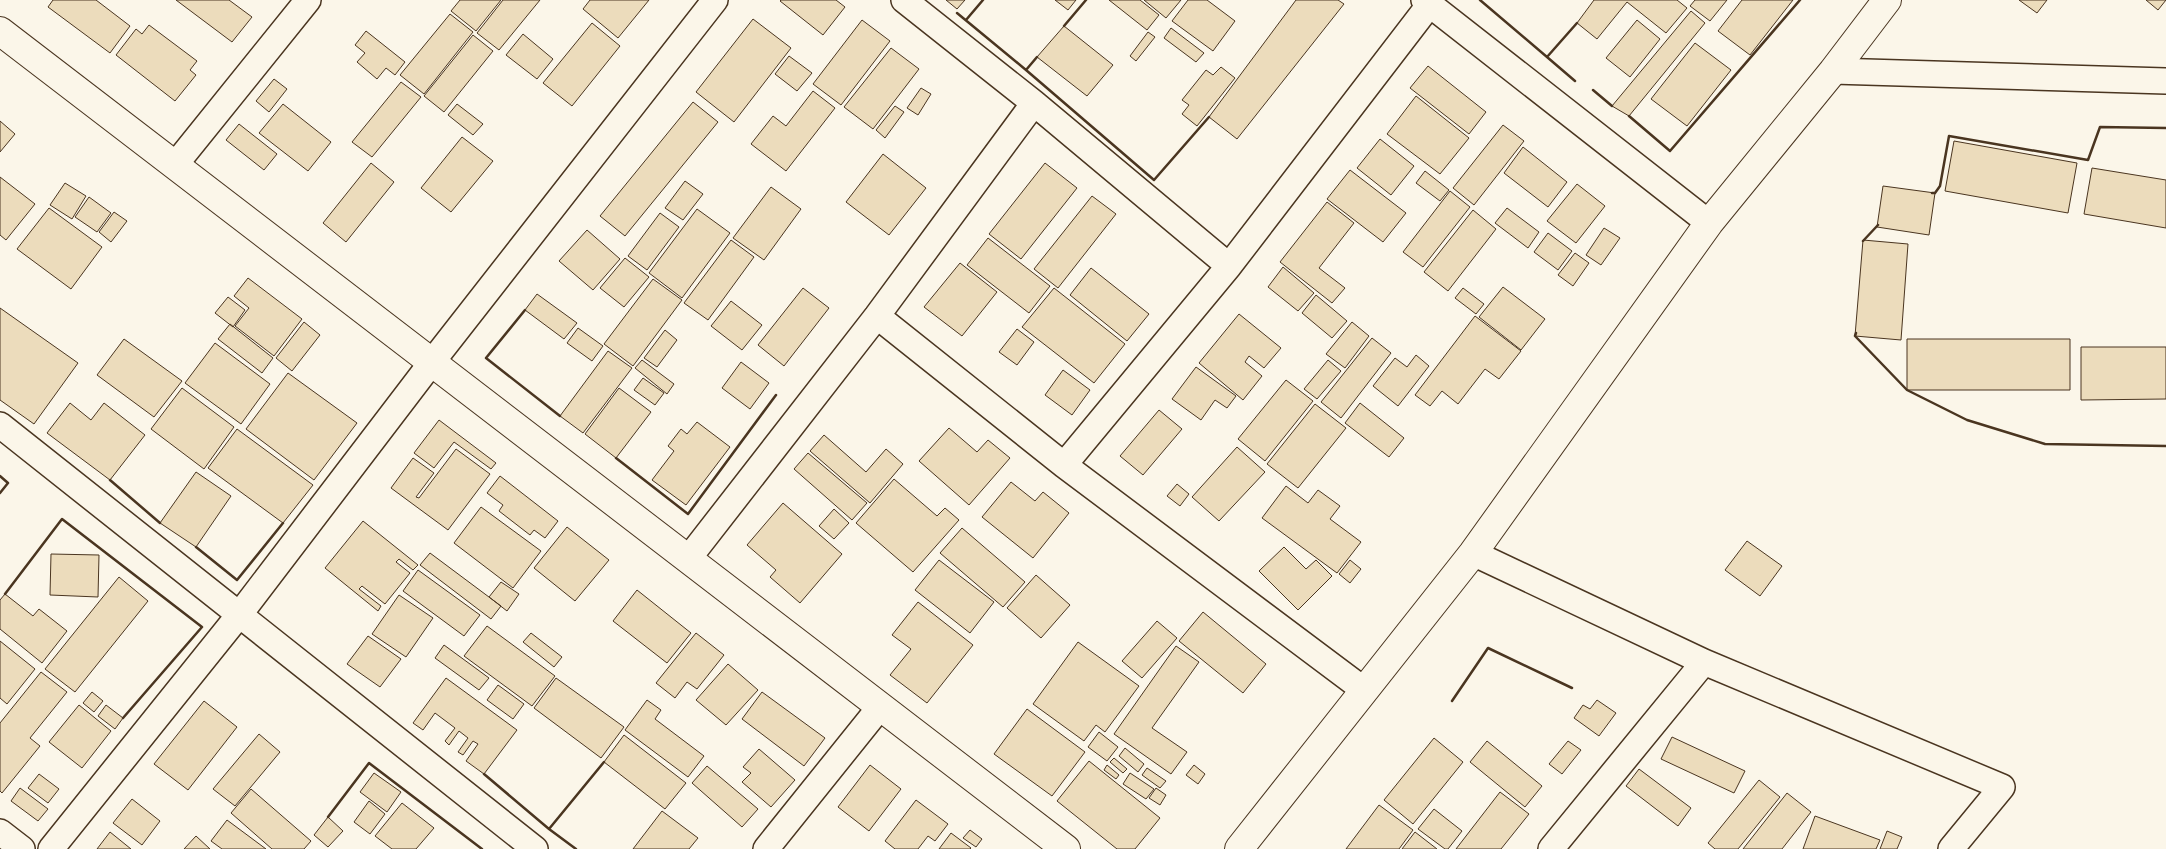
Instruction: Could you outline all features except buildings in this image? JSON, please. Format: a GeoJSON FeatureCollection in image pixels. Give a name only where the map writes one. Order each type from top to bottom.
{"type":"FeatureCollection","features":[{"type":"Feature","properties":{"kind":"street"},"geometry":{"type":"LineString","coordinates":[[175,165],[308,0]]}},
{"type":"Feature","properties":{"kind":"street"},"geometry":{"type":"LineString","coordinates":[[51,849],[239,615],[432,362],[715,0]]}},
{"type":"Feature","properties":{"kind":"street"},"geometry":{"type":"LineString","coordinates":[[904,0],[1034,103],[1229,266]]}},
{"type":"Feature","properties":{"kind":"street"},"geometry":{"type":"LineString","coordinates":[[1239,849],[1474,553],[1709,223],[1833,71],[1887,0]]}},
{"type":"Feature","properties":{"kind":"street"},"geometry":{"type":"LineString","coordinates":[[1064,465],[1229,266],[1427,2],[1709,223]]}},
{"type":"Feature","properties":{"kind":"street"},"geometry":{"type":"LineString","coordinates":[[0,31],[1066,849]]}},
{"type":"Feature","properties":{"kind":"street"},"geometry":{"type":"LineString","coordinates":[[1833,71],[2166,81]]}},
{"type":"Feature","properties":{"kind":"street"},"geometry":{"type":"LineString","coordinates":[[688,559],[877,316],[1034,103]]}},
{"type":"Feature","properties":{"kind":"street"},"geometry":{"type":"LineString","coordinates":[[877,316],[1064,465],[1364,690]]}},
{"type":"Feature","properties":{"kind":"street"},"geometry":{"type":"LineString","coordinates":[[0,425],[535,849]]}},
{"type":"Feature","properties":{"kind":"street"},"geometry":{"type":"LineString","coordinates":[[1474,553],[1704,662],[2002,787],[1951,849]]}},
{"type":"Feature","properties":{"kind":"street"},"geometry":{"type":"LineString","coordinates":[[1551,849],[1704,662]]}},
{"type":"Feature","properties":{"kind":"street"},"geometry":{"type":"LineString","coordinates":[[766,849],[880,706]]}},
{"type":"Feature","properties":{"kind":"street"},"geometry":{"type":"LineString","coordinates":[[0,832],[22,849]]}},
{"type":"Feature","properties":{"kind":"wall"},"geometry":{"type":"LineString","coordinates":[[966,20],[983,0]]}},
{"type":"Feature","properties":{"kind":"wall"},"geometry":{"type":"LineString","coordinates":[[1064,26],[1086,0]]}},
{"type":"Feature","properties":{"kind":"wall"},"geometry":{"type":"LineString","coordinates":[[1480,0],[1547,57]]}},
{"type":"Feature","properties":{"kind":"wall"},"geometry":{"type":"LineString","coordinates":[[1629,116],[1670,151],[1800,0]]}},
{"type":"Feature","properties":{"kind":"wall"},"geometry":{"type":"LineString","coordinates":[[957,13],[1026,70],[1037,57]]}},
{"type":"Feature","properties":{"kind":"wall"},"geometry":{"type":"LineString","coordinates":[[1575,81],[1547,57],[1577,23]]}},
{"type":"Feature","properties":{"kind":"wall"},"geometry":{"type":"LineString","coordinates":[[1026,70],[1154,180],[1209,117]]}},
{"type":"Feature","properties":{"kind":"wall"},"geometry":{"type":"LineString","coordinates":[[1593,90],[1612,106]]}},
{"type":"Feature","properties":{"kind":"wall"},"geometry":{"type":"LineString","coordinates":[[1932,193],[1935,193],[1940,186],[1949,136],[2088,160],[2100,127],[2166,128]]}},
{"type":"Feature","properties":{"kind":"wall"},"geometry":{"type":"LineString","coordinates":[[1863,241],[1878,225]]}},
{"type":"Feature","properties":{"kind":"wall"},"geometry":{"type":"LineString","coordinates":[[525,310],[486,358],[560,416]]}},
{"type":"Feature","properties":{"kind":"wall"},"geometry":{"type":"LineString","coordinates":[[1856,333],[1855,336],[1907,390],[1967,420],[2045,444],[2166,446]]}},
{"type":"Feature","properties":{"kind":"wall"},"geometry":{"type":"LineString","coordinates":[[616,458],[688,514],[776,395]]}},
{"type":"Feature","properties":{"kind":"wall"},"geometry":{"type":"LineString","coordinates":[[0,476],[8,483],[0,493]]}},
{"type":"Feature","properties":{"kind":"wall"},"geometry":{"type":"LineString","coordinates":[[110,480],[160,523]]}},
{"type":"Feature","properties":{"kind":"wall"},"geometry":{"type":"LineString","coordinates":[[5,594],[62,519],[202,627],[123,718]]}},
{"type":"Feature","properties":{"kind":"wall"},"geometry":{"type":"LineString","coordinates":[[196,547],[237,580],[283,523]]}},
{"type":"Feature","properties":{"kind":"wall"},"geometry":{"type":"LineString","coordinates":[[1452,701],[1488,648],[1572,688]]}},
{"type":"Feature","properties":{"kind":"wall"},"geometry":{"type":"LineString","coordinates":[[576,849],[549,829],[604,762]]}},
{"type":"Feature","properties":{"kind":"wall"},"geometry":{"type":"LineString","coordinates":[[328,817],[369,763],[482,849]]}},
{"type":"Feature","properties":{"kind":"wall"},"geometry":{"type":"LineString","coordinates":[[484,774],[549,829]]}}]}
